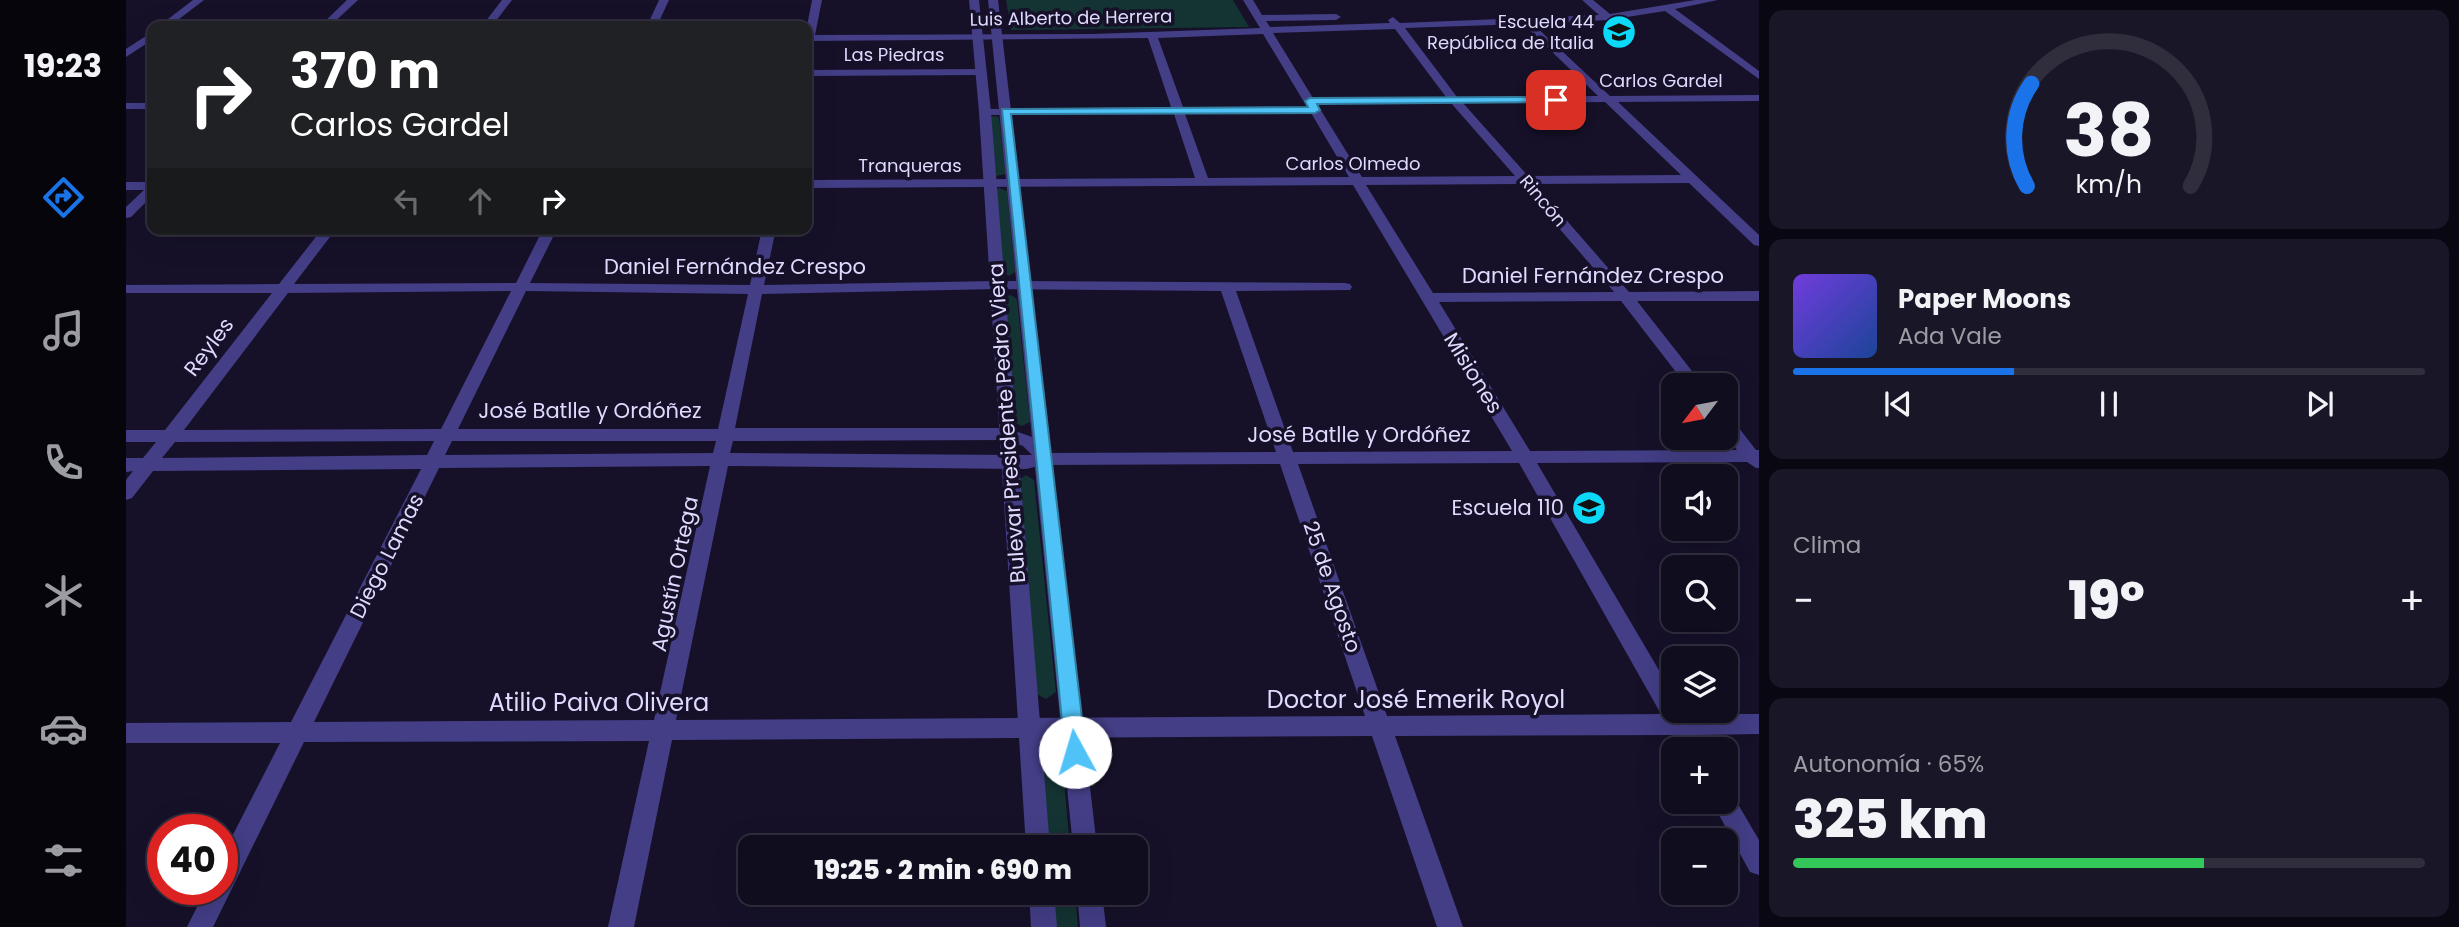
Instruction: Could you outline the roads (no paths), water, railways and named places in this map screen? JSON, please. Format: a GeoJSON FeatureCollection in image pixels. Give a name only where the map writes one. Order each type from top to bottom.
{"type":"FeatureCollection","features":[{"type":"Feature","properties":{"kind":"street"},"geometry":{"type":"LineString","coordinates":[[171,21],[199,0]]}},
{"type":"Feature","properties":{"kind":"street"},"geometry":{"type":"LineString","coordinates":[[330,21],[353,0]]}},
{"type":"Feature","properties":{"kind":"street"},"geometry":{"type":"LineString","coordinates":[[491,21],[507,0]]}},
{"type":"Feature","properties":{"kind":"street"},"geometry":{"type":"LineString","coordinates":[[654,21],[664,0]]}},
{"type":"Feature","properties":{"kind":"street"},"geometry":{"type":"LineString","coordinates":[[812,21],[817,0]]}},
{"type":"Feature","properties":{"kind":"street","name":"Bulevar Presidente Pedro Viera"},"geometry":{"type":"LineString","coordinates":[[974,0],[985,112],[1037,835]]}},
{"type":"Feature","properties":{"kind":"street","name":"Bulevar Presidente Pedro Viera"},"geometry":{"type":"LineString","coordinates":[[993,0],[1005,38],[1005,111],[1084,835]]}},
{"type":"Feature","properties":{"kind":"street","name":"Misiones"},"geometry":{"type":"LineString","coordinates":[[1248,0],[1524,456],[1686,737]]}},
{"type":"Feature","properties":{"kind":"street"},"geometry":{"type":"LineString","coordinates":[[1587,0],[1608,17]]}},
{"type":"Feature","properties":{"kind":"street","name":"Luis Alberto de Herrera"},"geometry":{"type":"LineString","coordinates":[[812,38],[1005,38],[1027,48],[1154,41],[1264,25],[1310,30],[1356,28],[1394,22],[1525,22],[1608,17],[1713,0]]}},
{"type":"Feature","properties":{"kind":"street"},"geometry":{"type":"LineString","coordinates":[[1667,8],[1759,76]]}},
{"type":"Feature","properties":{"kind":"street"},"geometry":{"type":"LineString","coordinates":[[1302,18],[1310,30]]}},
{"type":"Feature","properties":{"kind":"street"},"geometry":{"type":"LineString","coordinates":[[1264,25],[1302,18],[1394,22]]}},
{"type":"Feature","properties":{"kind":"street"},"geometry":{"type":"LineString","coordinates":[[1348,18],[1356,28]]}},
{"type":"Feature","properties":{"kind":"street","name":"Rincón"},"geometry":{"type":"LineString","coordinates":[[1394,22],[1454,100],[1625,298],[1685,373]]}},
{"type":"Feature","properties":{"kind":"street"},"geometry":{"type":"LineString","coordinates":[[1525,22],[1759,242]]}},
{"type":"Feature","properties":{"kind":"street"},"geometry":{"type":"LineString","coordinates":[[126,40],[147,38]]}},
{"type":"Feature","properties":{"kind":"street"},"geometry":{"type":"LineString","coordinates":[[126,54],[147,40]]}},
{"type":"Feature","properties":{"kind":"street"},"geometry":{"type":"LineString","coordinates":[[1154,41],[1203,183]]}},
{"type":"Feature","properties":{"kind":"street","name":"Las Piedras"},"geometry":{"type":"LineString","coordinates":[[812,73],[981,72]]}},
{"type":"Feature","properties":{"kind":"street","name":"Carlos Gardel"},"geometry":{"type":"LineString","coordinates":[[985,112],[1179,110],[1454,100],[1759,98]]}},
{"type":"Feature","properties":{"kind":"street"},"geometry":{"type":"LineString","coordinates":[[126,106],[147,106]]}},
{"type":"Feature","properties":{"kind":"street","name":"Carlos Olmedo"},"geometry":{"type":"LineString","coordinates":[[1013,183],[1693,179]]}},
{"type":"Feature","properties":{"kind":"street","name":"Tranqueras"},"geometry":{"type":"LineString","coordinates":[[812,184],[1013,183]]}},
{"type":"Feature","properties":{"kind":"street"},"geometry":{"type":"LineString","coordinates":[[126,186],[147,187]]}},
{"type":"Feature","properties":{"kind":"street"},"geometry":{"type":"LineString","coordinates":[[126,214],[147,192]]}},
{"type":"Feature","properties":{"kind":"street","name":"Reyles"},"geometry":{"type":"LineString","coordinates":[[126,492],[324,235]]}},
{"type":"Feature","properties":{"kind":"street","name":"Diego Lamas"},"geometry":{"type":"LineString","coordinates":[[238,851],[547,235]]}},
{"type":"Feature","properties":{"kind":"street","name":"Agustín Ortega"},"geometry":{"type":"LineString","coordinates":[[621,927],[666,728],[768,235]]}},
{"type":"Feature","properties":{"kind":"street","name":"Daniel Fernández Crespo"},"geometry":{"type":"LineString","coordinates":[[126,289],[522,287],[755,290],[997,285],[1345,287]]}},
{"type":"Feature","properties":{"kind":"street","name":"25 de Agosto"},"geometry":{"type":"LineString","coordinates":[[1227,287],[1450,927]]}},
{"type":"Feature","properties":{"kind":"street","name":"Daniel Fernández Crespo"},"geometry":{"type":"LineString","coordinates":[[1427,298],[1759,296]]}},
{"type":"Feature","properties":{"kind":"street","name":"José Batlle y Ordóñez"},"geometry":{"type":"LineString","coordinates":[[126,436],[449,433],[1007,434],[1022,437],[1036,445],[1043,459]]}},
{"type":"Feature","properties":{"kind":"street"},"geometry":{"type":"LineString","coordinates":[[1738,437],[1757,459]]}},
{"type":"Feature","properties":{"kind":"street","name":"José Batlle y Ordóñez"},"geometry":{"type":"LineString","coordinates":[[126,465],[722,459],[1026,463],[1043,459],[1524,456],[1757,459]]}},
{"type":"Feature","properties":{"kind":"street","name":"Doctor José Emerik Royol"},"geometry":{"type":"LineString","coordinates":[[1073,729],[1759,724]]}},
{"type":"Feature","properties":{"kind":"street","name":"Atilio Paiva Olivera"},"geometry":{"type":"LineString","coordinates":[[126,733],[666,728],[1073,729]]}},
{"type":"Feature","properties":{"kind":"street"},"geometry":{"type":"LineString","coordinates":[[1731,814],[1759,863]]}},
{"type":"Feature","properties":{"kind":"street"},"geometry":{"type":"LineString","coordinates":[[200,927],[211,905]]}},
{"type":"Feature","properties":{"kind":"street"},"geometry":{"type":"LineString","coordinates":[[1042,905],[1044,927]]}},
{"type":"Feature","properties":{"kind":"street"},"geometry":{"type":"LineString","coordinates":[[1090,905],[1093,927]]}},
{"type":"Feature","properties":{"kind":"place","name":"Escuela 44 República de Italia"},"geometry":{"type":"Point","coordinates":[1619,32]}},
{"type":"Feature","properties":{"kind":"place","name":"Escuela 110"},"geometry":{"type":"Point","coordinates":[1589,508]}}]}
